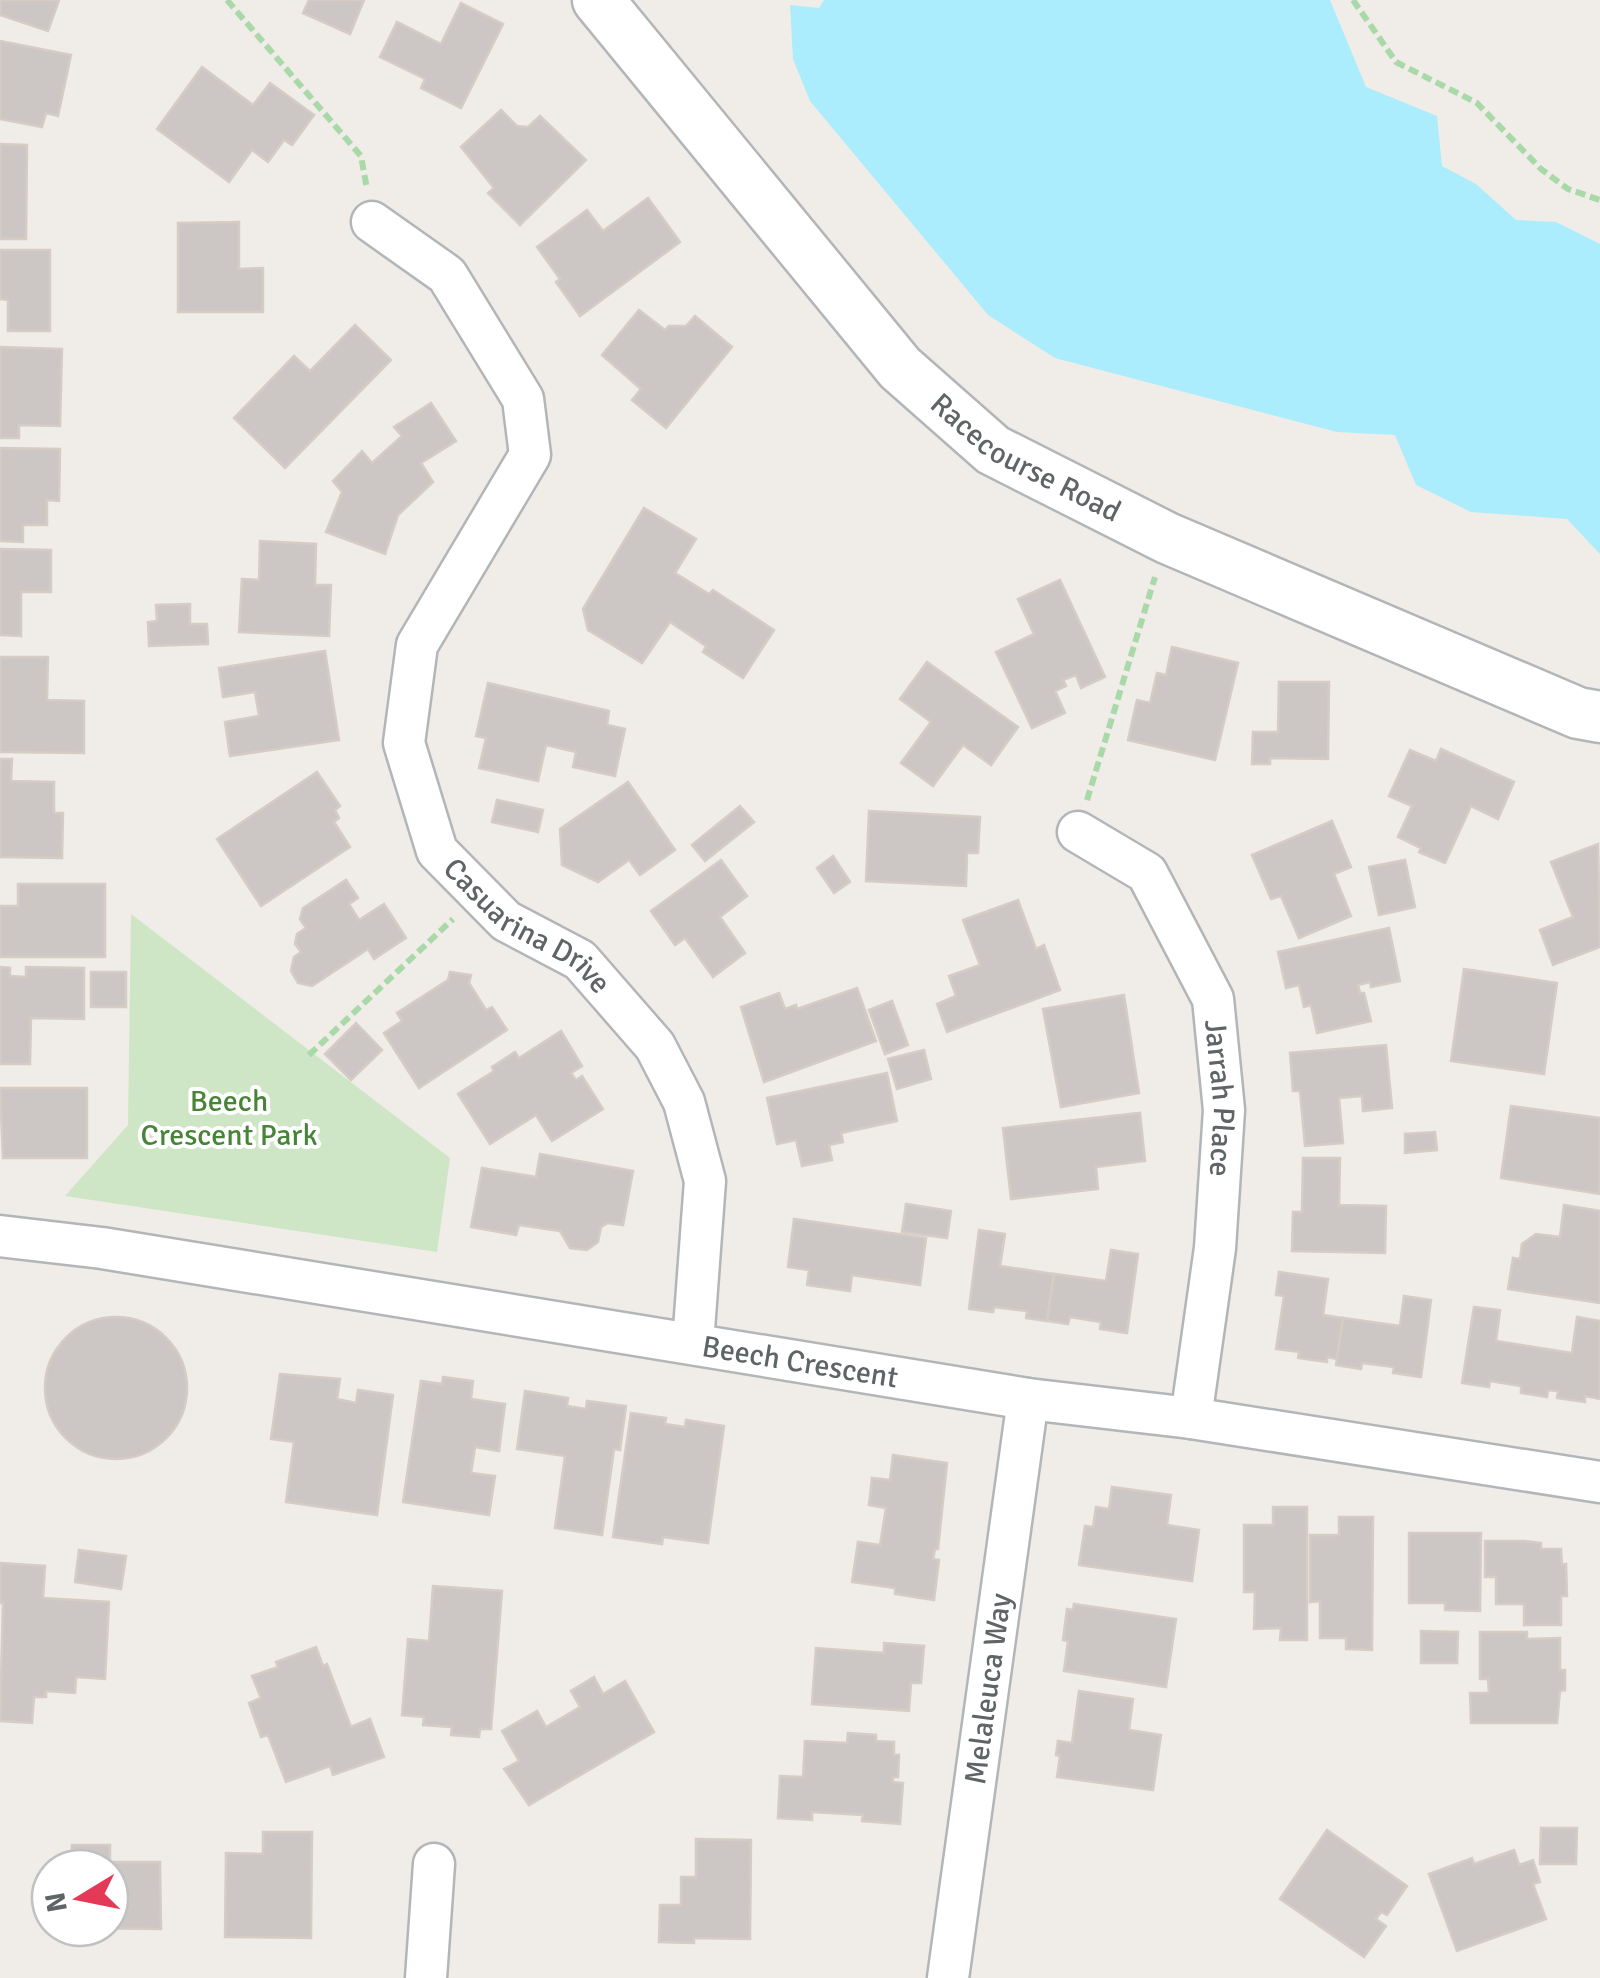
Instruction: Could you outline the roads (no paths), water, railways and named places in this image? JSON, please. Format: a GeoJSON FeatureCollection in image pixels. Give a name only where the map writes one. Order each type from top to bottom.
{"type":"FeatureCollection","features":[{"type":"Feature","properties":{"kind":"street","name":"Racecourse Road"},"geometry":{"type":"LineString","coordinates":[[598,0],[900,368],[992,450],[1167,538],[1578,713],[1600,717]]}},
{"type":"Feature","properties":{"kind":"street","name":"Casuarina Drive"},"geometry":{"type":"LineString","coordinates":[[372,222],[447,275],[524,399],[530,454],[417,645],[404,743],[436,851],[506,922],[580,960],[655,1046],[684,1102],[705,1181],[693,1343]]}},
{"type":"Feature","properties":{"kind":"street","name":"Jarrah Place"},"geometry":{"type":"LineString","coordinates":[[1078,832],[1147,873],[1213,999],[1224,1110],[1215,1248],[1192,1418]]}},
{"type":"Feature","properties":{"kind":"street","name":"Beech Crescent"},"geometry":{"type":"LineString","coordinates":[[0,1236],[102,1248],[1028,1398],[1192,1418],[1600,1482]]}},
{"type":"Feature","properties":{"kind":"street","name":"Melaleuca Way"},"geometry":{"type":"LineString","coordinates":[[948,1978],[1028,1398]]}},
{"type":"Feature","properties":{"kind":"street"},"geometry":{"type":"LineString","coordinates":[[426,1978],[434,1864]]}},
{"type":"Feature","properties":{"kind":"water"},"geometry":{"type":"Polygon","coordinates":[[[824,0],[1330,0],[1366,87],[1437,116],[1442,166],[1476,184],[1516,220],[1556,222],[1600,244],[1600,554],[1567,519],[1471,512],[1416,485],[1395,435],[1337,432],[1055,358],[988,315],[810,101],[793,59],[790,5],[819,8],[824,0]]]}},
{"type":"Feature","properties":{"kind":"park label","name":"Beech Crescent Park"},"geometry":{"type":"Point","coordinates":[229,1118]}}]}
